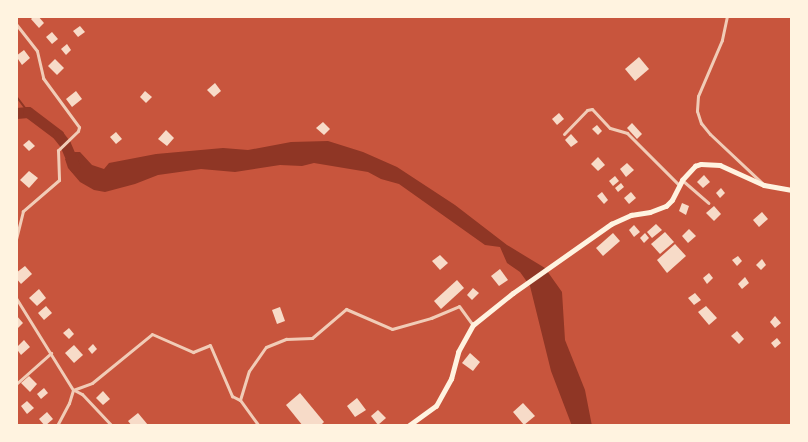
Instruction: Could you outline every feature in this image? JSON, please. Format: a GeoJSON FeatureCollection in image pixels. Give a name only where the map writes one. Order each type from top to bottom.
{"type":"FeatureCollection","features":[{"type":"Feature","properties":{"kind":"main road"},"geometry":{"type":"LineString","coordinates":[[408,426],[436,406],[451,379],[458,352],[473,325],[513,293],[622,218],[666,206],[672,200],[680,182],[695,166],[706,164],[720,165],[764,185],[792,190]]}},
{"type":"Feature","properties":{"kind":"street"},"geometry":{"type":"LineString","coordinates":[[727,16],[722,40],[698,96],[697,111],[701,122],[710,134],[764,185]]}},
{"type":"Feature","properties":{"kind":"street"},"geometry":{"type":"LineString","coordinates":[[16,24],[40,57],[39,66],[43,78],[79,127],[78,131],[58,150],[59,180],[23,211],[16,240]]}},
{"type":"Feature","properties":{"kind":"street"},"geometry":{"type":"LineString","coordinates":[[564,134],[587,110],[592,109],[610,128],[627,133],[680,182],[708,203]]}},
{"type":"Feature","properties":{"kind":"street"},"geometry":{"type":"LineString","coordinates":[[16,249],[16,261]]}},
{"type":"Feature","properties":{"kind":"street"},"geometry":{"type":"LineString","coordinates":[[16,298],[73,390],[82,394],[112,426]]}},
{"type":"Feature","properties":{"kind":"street"},"geometry":{"type":"LineString","coordinates":[[240,400],[249,371],[266,346],[286,339],[312,338],[346,310],[392,329],[431,318],[459,306],[473,325]]}},
{"type":"Feature","properties":{"kind":"street"},"geometry":{"type":"LineString","coordinates":[[73,390],[92,383],[152,334],[193,352],[210,345],[232,396],[240,400],[259,426]]}},
{"type":"Feature","properties":{"kind":"street"},"geometry":{"type":"LineString","coordinates":[[16,384],[51,353]]}},
{"type":"Feature","properties":{"kind":"street"},"geometry":{"type":"LineString","coordinates":[[57,426],[70,402],[73,390]]}},
{"type":"Feature","properties":{"kind":"shaded area"},"geometry":{"type":"Polygon","coordinates":[[[328,141],[363,152],[397,167],[455,205],[507,245],[545,268],[562,292],[565,340],[585,390],[592,426],[572,426],[551,371],[530,286],[520,272],[507,263],[500,247],[485,245],[399,184],[381,179],[368,172],[314,163],[302,166],[280,165],[235,172],[201,169],[158,175],[135,184],[105,192],[94,190],[80,182],[68,168],[65,159],[74,152],[80,152],[92,165],[104,169],[109,163],[156,154],[223,148],[248,150],[291,142],[328,141]]]}},
{"type":"Feature","properties":{"kind":"building"},"geometry":{"type":"Polygon","coordinates":[[[34,16],[38,16],[44,23],[39,28],[31,19],[34,16]]]}},
{"type":"Feature","properties":{"kind":"building"},"geometry":{"type":"Polygon","coordinates":[[[80,26],[85,32],[78,37],[73,31],[80,26]]]}},
{"type":"Feature","properties":{"kind":"building"},"geometry":{"type":"Polygon","coordinates":[[[52,32],[58,39],[52,44],[46,37],[52,32]]]}},
{"type":"Feature","properties":{"kind":"building"},"geometry":{"type":"Polygon","coordinates":[[[67,44],[71,50],[66,55],[61,49],[67,44]]]}},
{"type":"Feature","properties":{"kind":"building"},"geometry":{"type":"Polygon","coordinates":[[[24,50],[30,58],[22,65],[16,56],[24,50]]]}},
{"type":"Feature","properties":{"kind":"building"},"geometry":{"type":"Polygon","coordinates":[[[639,57],[649,69],[635,81],[625,69],[639,57]]]}},
{"type":"Feature","properties":{"kind":"building"},"geometry":{"type":"Polygon","coordinates":[[[55,59],[64,68],[57,75],[48,66],[55,59]]]}},
{"type":"Feature","properties":{"kind":"building"},"geometry":{"type":"Polygon","coordinates":[[[215,83],[221,91],[214,97],[207,90],[215,83]]]}},
{"type":"Feature","properties":{"kind":"building"},"geometry":{"type":"Polygon","coordinates":[[[76,91],[82,99],[72,107],[66,99],[76,91]]]}},
{"type":"Feature","properties":{"kind":"building"},"geometry":{"type":"Polygon","coordinates":[[[145,91],[152,97],[146,103],[140,97],[145,91]]]}},
{"type":"Feature","properties":{"kind":"building"},"geometry":{"type":"Polygon","coordinates":[[[559,113],[564,119],[557,125],[552,119],[559,113]]]}},
{"type":"Feature","properties":{"kind":"building"},"geometry":{"type":"Polygon","coordinates":[[[323,122],[330,129],[324,135],[316,128],[323,122]]]}},
{"type":"Feature","properties":{"kind":"building"},"geometry":{"type":"Polygon","coordinates":[[[632,123],[642,134],[637,139],[627,128],[632,123]]]}},
{"type":"Feature","properties":{"kind":"building"},"geometry":{"type":"Polygon","coordinates":[[[597,125],[602,131],[598,135],[592,129],[597,125]]]}},
{"type":"Feature","properties":{"kind":"building"},"geometry":{"type":"Polygon","coordinates":[[[166,130],[174,138],[167,146],[158,139],[166,130]]]}},
{"type":"Feature","properties":{"kind":"building"},"geometry":{"type":"Polygon","coordinates":[[[116,132],[122,139],[116,144],[110,137],[116,132]]]}},
{"type":"Feature","properties":{"kind":"building"},"geometry":{"type":"Polygon","coordinates":[[[571,134],[578,142],[571,147],[565,140],[571,134]]]}},
{"type":"Feature","properties":{"kind":"building"},"geometry":{"type":"Polygon","coordinates":[[[29,140],[35,146],[29,151],[23,145],[29,140]]]}},
{"type":"Feature","properties":{"kind":"building"},"geometry":{"type":"Polygon","coordinates":[[[598,157],[605,165],[598,171],[591,164],[598,157]]]}},
{"type":"Feature","properties":{"kind":"building"},"geometry":{"type":"Polygon","coordinates":[[[627,163],[634,170],[626,177],[620,169],[627,163]]]}},
{"type":"Feature","properties":{"kind":"building"},"geometry":{"type":"Polygon","coordinates":[[[29,171],[38,178],[29,188],[20,180],[29,171]]]}},
{"type":"Feature","properties":{"kind":"building"},"geometry":{"type":"Polygon","coordinates":[[[704,175],[710,182],[703,188],[697,182],[704,175]]]}},
{"type":"Feature","properties":{"kind":"building"},"geometry":{"type":"Polygon","coordinates":[[[615,176],[619,181],[613,186],[609,181],[615,176]]]}},
{"type":"Feature","properties":{"kind":"building"},"geometry":{"type":"Polygon","coordinates":[[[621,183],[624,187],[618,192],[615,188],[621,183]]]}},
{"type":"Feature","properties":{"kind":"building"},"geometry":{"type":"Polygon","coordinates":[[[721,188],[725,193],[720,198],[716,193],[721,188]]]}},
{"type":"Feature","properties":{"kind":"building"},"geometry":{"type":"Polygon","coordinates":[[[602,192],[608,200],[604,204],[597,196],[602,192]]]}},
{"type":"Feature","properties":{"kind":"building"},"geometry":{"type":"Polygon","coordinates":[[[631,192],[636,198],[629,204],[624,198],[631,192]]]}},
{"type":"Feature","properties":{"kind":"building"},"geometry":{"type":"Polygon","coordinates":[[[682,203],[689,206],[686,215],[679,211],[682,203]]]}},
{"type":"Feature","properties":{"kind":"building"},"geometry":{"type":"Polygon","coordinates":[[[714,206],[721,214],[714,221],[706,213],[714,206]]]}},
{"type":"Feature","properties":{"kind":"building"},"geometry":{"type":"Polygon","coordinates":[[[762,212],[768,219],[759,227],[753,220],[762,212]]]}},
{"type":"Feature","properties":{"kind":"building"},"geometry":{"type":"Polygon","coordinates":[[[656,224],[662,230],[652,238],[647,232],[656,224]]]}},
{"type":"Feature","properties":{"kind":"building"},"geometry":{"type":"Polygon","coordinates":[[[634,225],[640,232],[634,237],[629,230],[634,225]]]}},
{"type":"Feature","properties":{"kind":"building"},"geometry":{"type":"Polygon","coordinates":[[[689,229],[696,236],[688,243],[682,236],[689,229]]]}},
{"type":"Feature","properties":{"kind":"building"},"geometry":{"type":"Polygon","coordinates":[[[665,232],[674,242],[660,254],[651,244],[665,232]]]}},
{"type":"Feature","properties":{"kind":"building"},"geometry":{"type":"Polygon","coordinates":[[[613,233],[620,241],[603,256],[596,248],[613,233]]]}},
{"type":"Feature","properties":{"kind":"building"},"geometry":{"type":"Polygon","coordinates":[[[645,233],[649,238],[644,243],[640,238],[645,233]]]}},
{"type":"Feature","properties":{"kind":"building"},"geometry":{"type":"Polygon","coordinates":[[[675,244],[686,256],[667,273],[657,260],[675,244]]]}},
{"type":"Feature","properties":{"kind":"building"},"geometry":{"type":"Polygon","coordinates":[[[440,255],[448,263],[440,270],[432,261],[440,255]]]}},
{"type":"Feature","properties":{"kind":"building"},"geometry":{"type":"Polygon","coordinates":[[[738,256],[742,261],[737,266],[732,260],[738,256]]]}},
{"type":"Feature","properties":{"kind":"building"},"geometry":{"type":"Polygon","coordinates":[[[762,259],[766,265],[761,270],[756,265],[762,259]]]}},
{"type":"Feature","properties":{"kind":"building"},"geometry":{"type":"Polygon","coordinates":[[[25,266],[32,274],[21,284],[16,278],[16,273],[25,266]]]}},
{"type":"Feature","properties":{"kind":"building"},"geometry":{"type":"Polygon","coordinates":[[[500,269],[508,280],[499,286],[491,276],[500,269]]]}},
{"type":"Feature","properties":{"kind":"building"},"geometry":{"type":"Polygon","coordinates":[[[709,273],[713,278],[707,284],[703,278],[709,273]]]}},
{"type":"Feature","properties":{"kind":"building"},"geometry":{"type":"Polygon","coordinates":[[[745,277],[749,283],[742,289],[738,284],[745,277]]]}},
{"type":"Feature","properties":{"kind":"building"},"geometry":{"type":"Polygon","coordinates":[[[457,280],[464,288],[441,309],[434,301],[457,280]]]}},
{"type":"Feature","properties":{"kind":"building"},"geometry":{"type":"Polygon","coordinates":[[[473,288],[479,293],[472,300],[467,295],[473,288]]]}},
{"type":"Feature","properties":{"kind":"building"},"geometry":{"type":"Polygon","coordinates":[[[39,289],[46,298],[37,306],[29,298],[39,289]]]}},
{"type":"Feature","properties":{"kind":"building"},"geometry":{"type":"Polygon","coordinates":[[[695,293],[701,300],[694,305],[688,298],[695,293]]]}},
{"type":"Feature","properties":{"kind":"building"},"geometry":{"type":"Polygon","coordinates":[[[46,306],[52,313],[44,320],[38,313],[46,306]]]}},
{"type":"Feature","properties":{"kind":"building"},"geometry":{"type":"Polygon","coordinates":[[[706,306],[717,318],[709,325],[698,312],[706,306]]]}},
{"type":"Feature","properties":{"kind":"building"},"geometry":{"type":"Polygon","coordinates":[[[280,307],[285,321],[277,324],[272,310],[280,307]]]}},
{"type":"Feature","properties":{"kind":"building"},"geometry":{"type":"Polygon","coordinates":[[[16,315],[23,323],[16,330],[16,315]]]}},
{"type":"Feature","properties":{"kind":"building"},"geometry":{"type":"Polygon","coordinates":[[[775,316],[781,323],[775,328],[770,322],[775,316]]]}},
{"type":"Feature","properties":{"kind":"building"},"geometry":{"type":"Polygon","coordinates":[[[69,328],[74,334],[69,339],[63,333],[69,328]]]}},
{"type":"Feature","properties":{"kind":"building"},"geometry":{"type":"Polygon","coordinates":[[[737,331],[744,339],[739,344],[731,336],[737,331]]]}},
{"type":"Feature","properties":{"kind":"building"},"geometry":{"type":"Polygon","coordinates":[[[777,338],[781,343],[775,348],[771,343],[777,338]]]}},
{"type":"Feature","properties":{"kind":"building"},"geometry":{"type":"Polygon","coordinates":[[[24,340],[30,347],[21,355],[16,348],[24,340]]]}},
{"type":"Feature","properties":{"kind":"building"},"geometry":{"type":"Polygon","coordinates":[[[93,344],[97,349],[92,354],[88,349],[93,344]]]}},
{"type":"Feature","properties":{"kind":"building"},"geometry":{"type":"Polygon","coordinates":[[[74,345],[83,355],[74,363],[65,353],[74,345]]]}},
{"type":"Feature","properties":{"kind":"building"},"geometry":{"type":"Polygon","coordinates":[[[470,353],[480,362],[473,371],[462,363],[470,353]]]}},
{"type":"Feature","properties":{"kind":"building"},"geometry":{"type":"Polygon","coordinates":[[[29,376],[37,384],[30,392],[21,383],[29,376]]]}},
{"type":"Feature","properties":{"kind":"building"},"geometry":{"type":"Polygon","coordinates":[[[44,388],[48,393],[41,399],[37,394],[44,388]]]}},
{"type":"Feature","properties":{"kind":"building"},"geometry":{"type":"Polygon","coordinates":[[[103,391],[110,399],[103,405],[96,398],[103,391]]]}},
{"type":"Feature","properties":{"kind":"building"},"geometry":{"type":"Polygon","coordinates":[[[300,393],[324,422],[320,426],[303,426],[286,405],[300,393]]]}},
{"type":"Feature","properties":{"kind":"building"},"geometry":{"type":"Polygon","coordinates":[[[357,398],[366,410],[355,417],[347,406],[357,398]]]}},
{"type":"Feature","properties":{"kind":"building"},"geometry":{"type":"Polygon","coordinates":[[[27,401],[34,408],[27,414],[21,406],[27,401]]]}},
{"type":"Feature","properties":{"kind":"building"},"geometry":{"type":"Polygon","coordinates":[[[523,403],[535,416],[524,425],[513,412],[523,403]]]}},
{"type":"Feature","properties":{"kind":"building"},"geometry":{"type":"Polygon","coordinates":[[[378,410],[386,418],[378,425],[371,416],[378,410]]]}},
{"type":"Feature","properties":{"kind":"building"},"geometry":{"type":"Polygon","coordinates":[[[47,412],[53,419],[45,426],[39,419],[47,412]]]}},
{"type":"Feature","properties":{"kind":"building"},"geometry":{"type":"Polygon","coordinates":[[[138,413],[148,425],[132,426],[128,421],[138,413]]]}},
{"type":"Feature","properties":{"kind":"waterway"},"geometry":{"type":"LineString","coordinates":[[16,96],[28,112]]}},
{"type":"Feature","properties":{"kind":"waterway"},"geometry":{"type":"LineString","coordinates":[[16,113],[28,112],[58,135],[65,144],[75,167]]}}]}
